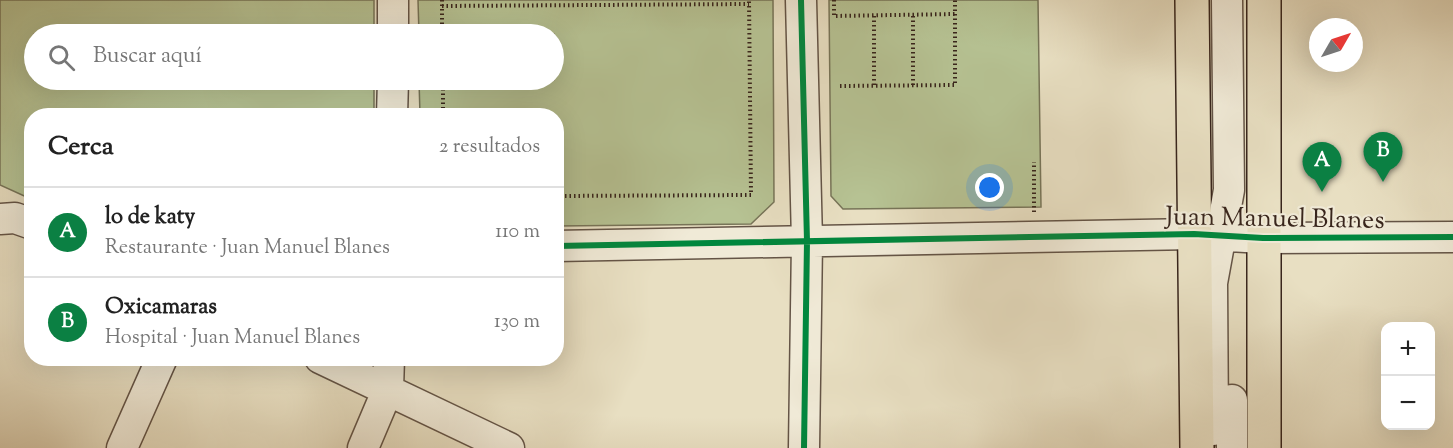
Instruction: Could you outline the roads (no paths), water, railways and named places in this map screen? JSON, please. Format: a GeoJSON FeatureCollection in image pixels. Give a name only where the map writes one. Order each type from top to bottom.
{"type":"FeatureCollection","features":[{"type":"Feature","properties":{"kind":"main road"},"geometry":{"type":"LineString","coordinates":[[1192,0],[1264,448]]}},
{"type":"Feature","properties":{"kind":"main road"},"geometry":{"type":"LineString","coordinates":[[1197,448],[1264,0]]}},
{"type":"Feature","properties":{"kind":"street"},"geometry":{"type":"LineString","coordinates":[[393,0],[393,24]]}},
{"type":"Feature","properties":{"kind":"street"},"geometry":{"type":"LineString","coordinates":[[801,0],[807,241],[804,448]]}},
{"type":"Feature","properties":{"kind":"street"},"geometry":{"type":"LineString","coordinates":[[1227,0],[1229,236],[1232,283],[1232,448]]}},
{"type":"Feature","properties":{"kind":"street"},"geometry":{"type":"LineString","coordinates":[[1213,448],[1212,283],[1246,189],[1248,0]]}},
{"type":"Feature","properties":{"kind":"street"},"geometry":{"type":"LineString","coordinates":[[392,108],[393,90]]}},
{"type":"Feature","properties":{"kind":"street","name":"Juan Manuel Blanes"},"geometry":{"type":"LineString","coordinates":[[564,246],[1034,237],[1453,237]]}},
{"type":"Feature","properties":{"kind":"street"},"geometry":{"type":"LineString","coordinates":[[122,448],[158,366]]}},
{"type":"Feature","properties":{"kind":"street"},"geometry":{"type":"LineString","coordinates":[[338,366],[509,448]]}},
{"type":"Feature","properties":{"kind":"street"},"geometry":{"type":"LineString","coordinates":[[363,448],[388,389],[389,366]]}},
{"type":"Feature","properties":{"kind":"place","name":"Oxicamaras"},"geometry":{"type":"Point","coordinates":[1383,182]}},
{"type":"Feature","properties":{"kind":"place","name":"lo de katy"},"geometry":{"type":"Point","coordinates":[1322,192]}}]}
